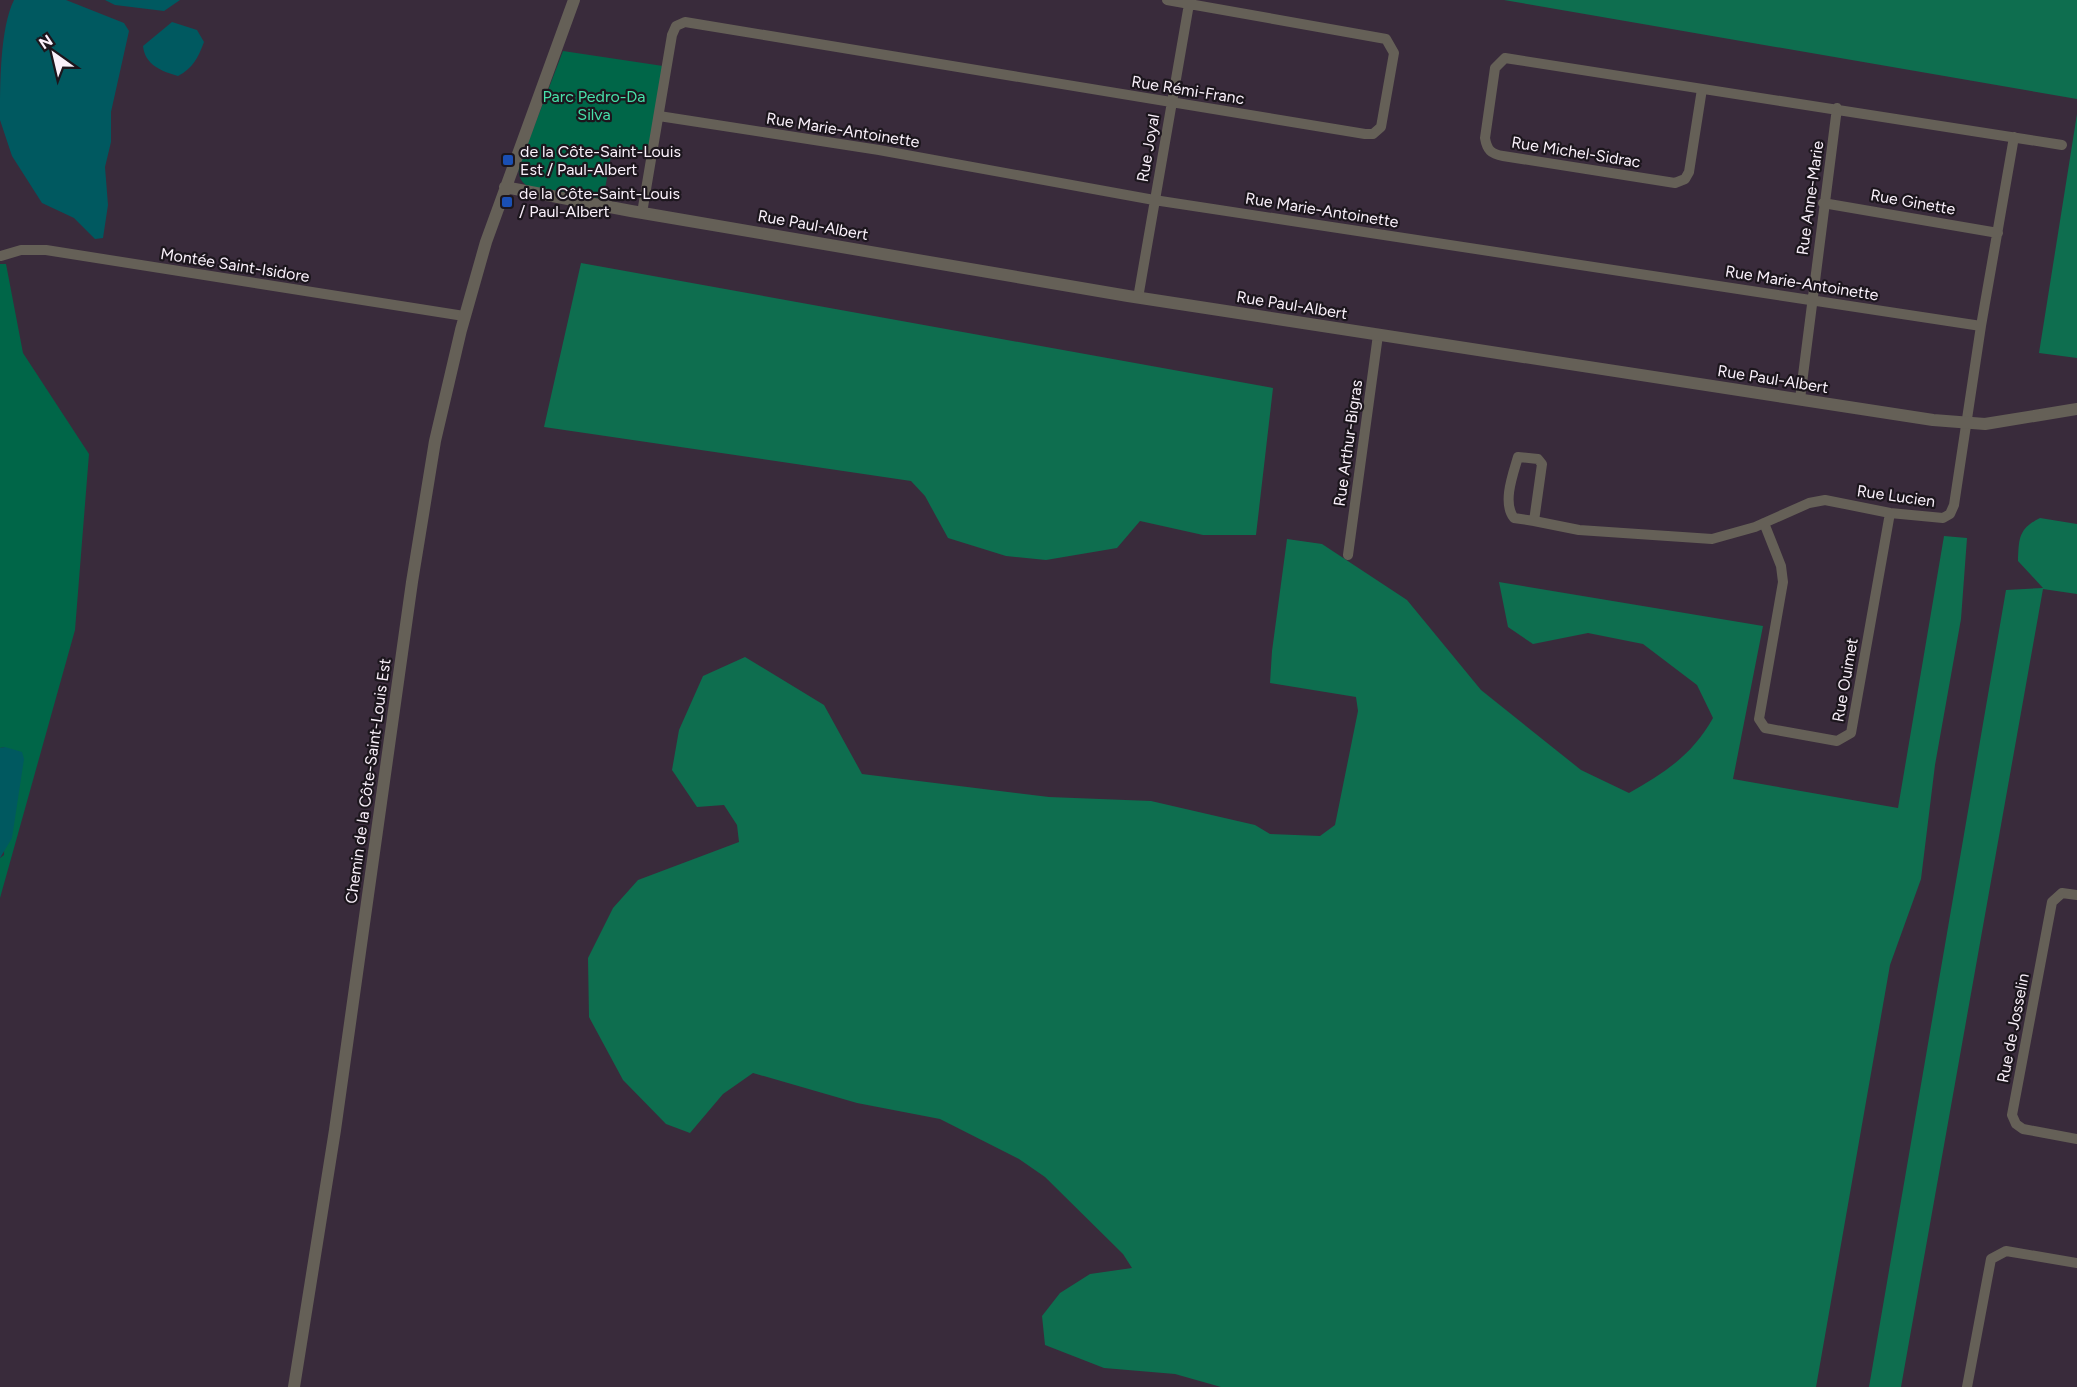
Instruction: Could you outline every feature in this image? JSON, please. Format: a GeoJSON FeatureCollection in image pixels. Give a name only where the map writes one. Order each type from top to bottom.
{"type":"FeatureCollection","features":[{"type":"Feature","properties":{"kind":"street","name":"Chemin de la Côte-Saint-Louis Est"},"geometry":{"type":"LineString","coordinates":[[294,1387],[354,1004],[422,514],[442,410],[464,316],[505,187],[574,0]]}},
{"type":"Feature","properties":{"kind":"street","name":"Rue Rémi-Franc"},"geometry":{"type":"LineString","coordinates":[[659,116],[672,35],[678,25],[690,23],[1365,134],[1378,131],[1383,122],[1394,53],[1386,39],[1167,0]]}},
{"type":"Feature","properties":{"kind":"street","name":"Rue Joyal"},"geometry":{"type":"LineString","coordinates":[[1138,298],[1190,4]]}},
{"type":"Feature","properties":{"kind":"street","name":"Rue Michel-Sidrac"},"geometry":{"type":"LineString","coordinates":[[1702,89],[1689,172],[1685,179],[1676,183],[1503,156],[1494,154],[1486,148],[1485,138],[1495,68],[1506,58],[1838,108],[2062,145]]}},
{"type":"Feature","properties":{"kind":"street","name":"Rue Anne-Marie"},"geometry":{"type":"LineString","coordinates":[[1800,399],[1823,203],[1838,108]]}},
{"type":"Feature","properties":{"kind":"street","name":"Rue Marie-Antoinette"},"geometry":{"type":"LineString","coordinates":[[659,116],[879,150],[1154,200],[1981,326]]}},
{"type":"Feature","properties":{"kind":"street"},"geometry":{"type":"LineString","coordinates":[[642,213],[659,116]]}},
{"type":"Feature","properties":{"kind":"street","name":"Rue Lucien"},"geometry":{"type":"LineString","coordinates":[[1534,521],[1542,464],[1538,459],[1518,457],[1508,502],[1510,513],[1514,518],[1579,531],[1712,539],[1764,523],[1809,503],[1825,500],[1890,513],[1943,518],[1950,514],[1954,505],[1981,326],[2014,137]]}},
{"type":"Feature","properties":{"kind":"street","name":"Rue Paul-Albert"},"geometry":{"type":"LineString","coordinates":[[505,187],[642,213],[1138,298],[1967,424],[2016,420],[2077,409]]}},
{"type":"Feature","properties":{"kind":"street","name":"Rue Ginette"},"geometry":{"type":"LineString","coordinates":[[1823,203],[1998,233]]}},
{"type":"Feature","properties":{"kind":"street","name":"Montée Saint-Isidore"},"geometry":{"type":"LineString","coordinates":[[2,256],[27,250],[45,250],[464,316]]}},
{"type":"Feature","properties":{"kind":"street","name":"Rue Arthur-Bigras"},"geometry":{"type":"LineString","coordinates":[[1348,555],[1378,335]]}},
{"type":"Feature","properties":{"kind":"street","name":"Rue Ouimet"},"geometry":{"type":"LineString","coordinates":[[1764,523],[1781,566],[1783,582],[1759,719],[1765,728],[1837,741],[1851,733],[1890,513]]}},
{"type":"Feature","properties":{"kind":"street","name":"Rue de Josselin"},"geometry":{"type":"LineString","coordinates":[[2077,895],[2062,893],[2052,902],[2012,1114],[2016,1124],[2023,1129],[2077,1139]]}},
{"type":"Feature","properties":{"kind":"street"},"geometry":{"type":"LineString","coordinates":[[1967,1387],[1991,1259],[2006,1251],[2077,1263]]}},
{"type":"Feature","properties":{"kind":"green space"},"geometry":{"type":"Polygon","coordinates":[[[1504,0],[2077,0],[2077,99],[1504,0]]]}},
{"type":"Feature","properties":{"kind":"green space","name":"Parc Pedro-Da Silva"},"geometry":{"type":"Polygon","coordinates":[[[563,51],[663,66],[648,156],[612,151],[603,199],[528,186],[519,175],[519,166],[563,51]]]}},
{"type":"Feature","properties":{"kind":"green space"},"geometry":{"type":"Polygon","coordinates":[[[2077,114],[2077,358],[2039,353],[2077,114]]]}},
{"type":"Feature","properties":{"kind":"green space"},"geometry":{"type":"Polygon","coordinates":[[[581,263],[1273,388],[1256,535],[1203,535],[1140,521],[1117,548],[1046,560],[1006,556],[948,538],[925,496],[911,481],[544,427],[581,263]]]}},
{"type":"Feature","properties":{"kind":"green space"},"geometry":{"type":"Polygon","coordinates":[[[0,264],[6,264],[23,353],[89,454],[75,630],[0,898],[0,858],[4,855],[5,747],[0,748],[0,264]]]}},
{"type":"Feature","properties":{"kind":"green space"},"geometry":{"type":"Polygon","coordinates":[[[2040,518],[2077,524],[2077,594],[2043,589],[1901,1387],[1869,1387],[2006,590],[2043,588],[2018,561],[2021,535],[2027,526],[2040,518]]]}},
{"type":"Feature","properties":{"kind":"green space"},"geometry":{"type":"Polygon","coordinates":[[[1944,536],[1967,538],[1961,619],[1935,765],[1921,879],[1890,965],[1816,1387],[1221,1387],[1175,1374],[1104,1368],[1045,1345],[1042,1316],[1060,1293],[1090,1274],[1132,1268],[1123,1254],[1045,1177],[1019,1159],[940,1119],[857,1103],[753,1073],[723,1094],[690,1133],[666,1124],[623,1080],[589,1017],[588,958],[613,908],[638,880],[739,842],[737,825],[724,805],[697,807],[672,770],[679,730],[703,676],[745,657],[824,705],[862,774],[1049,797],[1151,801],[1255,825],[1270,834],[1320,836],[1335,825],[1358,711],[1356,697],[1270,683],[1287,539],[1322,544],[1407,600],[1481,690],[1581,770],[1629,793],[1677,762],[1705,731],[1713,718],[1697,685],[1643,644],[1588,633],[1533,644],[1508,627],[1499,582],[1763,626],[1733,779],[1898,808],[1944,536]]]}},
{"type":"Feature","properties":{"kind":"water"},"geometry":{"type":"Polygon","coordinates":[[[14,0],[66,0],[124,23],[129,31],[111,112],[111,142],[105,167],[108,205],[103,238],[95,239],[74,218],[42,203],[12,156],[0,120],[0,90],[3,41],[14,0]]]}},
{"type":"Feature","properties":{"kind":"water"},"geometry":{"type":"Polygon","coordinates":[[[105,0],[180,0],[164,11],[115,5],[105,0]]]}},
{"type":"Feature","properties":{"kind":"water"},"geometry":{"type":"Polygon","coordinates":[[[172,22],[197,30],[204,42],[200,53],[188,70],[178,76],[150,63],[143,46],[172,22]]]}},
{"type":"Feature","properties":{"kind":"water"},"geometry":{"type":"Polygon","coordinates":[[[5,747],[22,752],[24,759],[12,838],[0,858],[0,748],[5,747]]]}},
{"type":"Feature","properties":{"kind":"place","name":"de la Côte-Saint-Louis Est / Paul-Albert"},"geometry":{"type":"Point","coordinates":[508,160]}},
{"type":"Feature","properties":{"kind":"place","name":"de la Côte-Saint-Louis / Paul-Albert"},"geometry":{"type":"Point","coordinates":[507,202]}}]}
